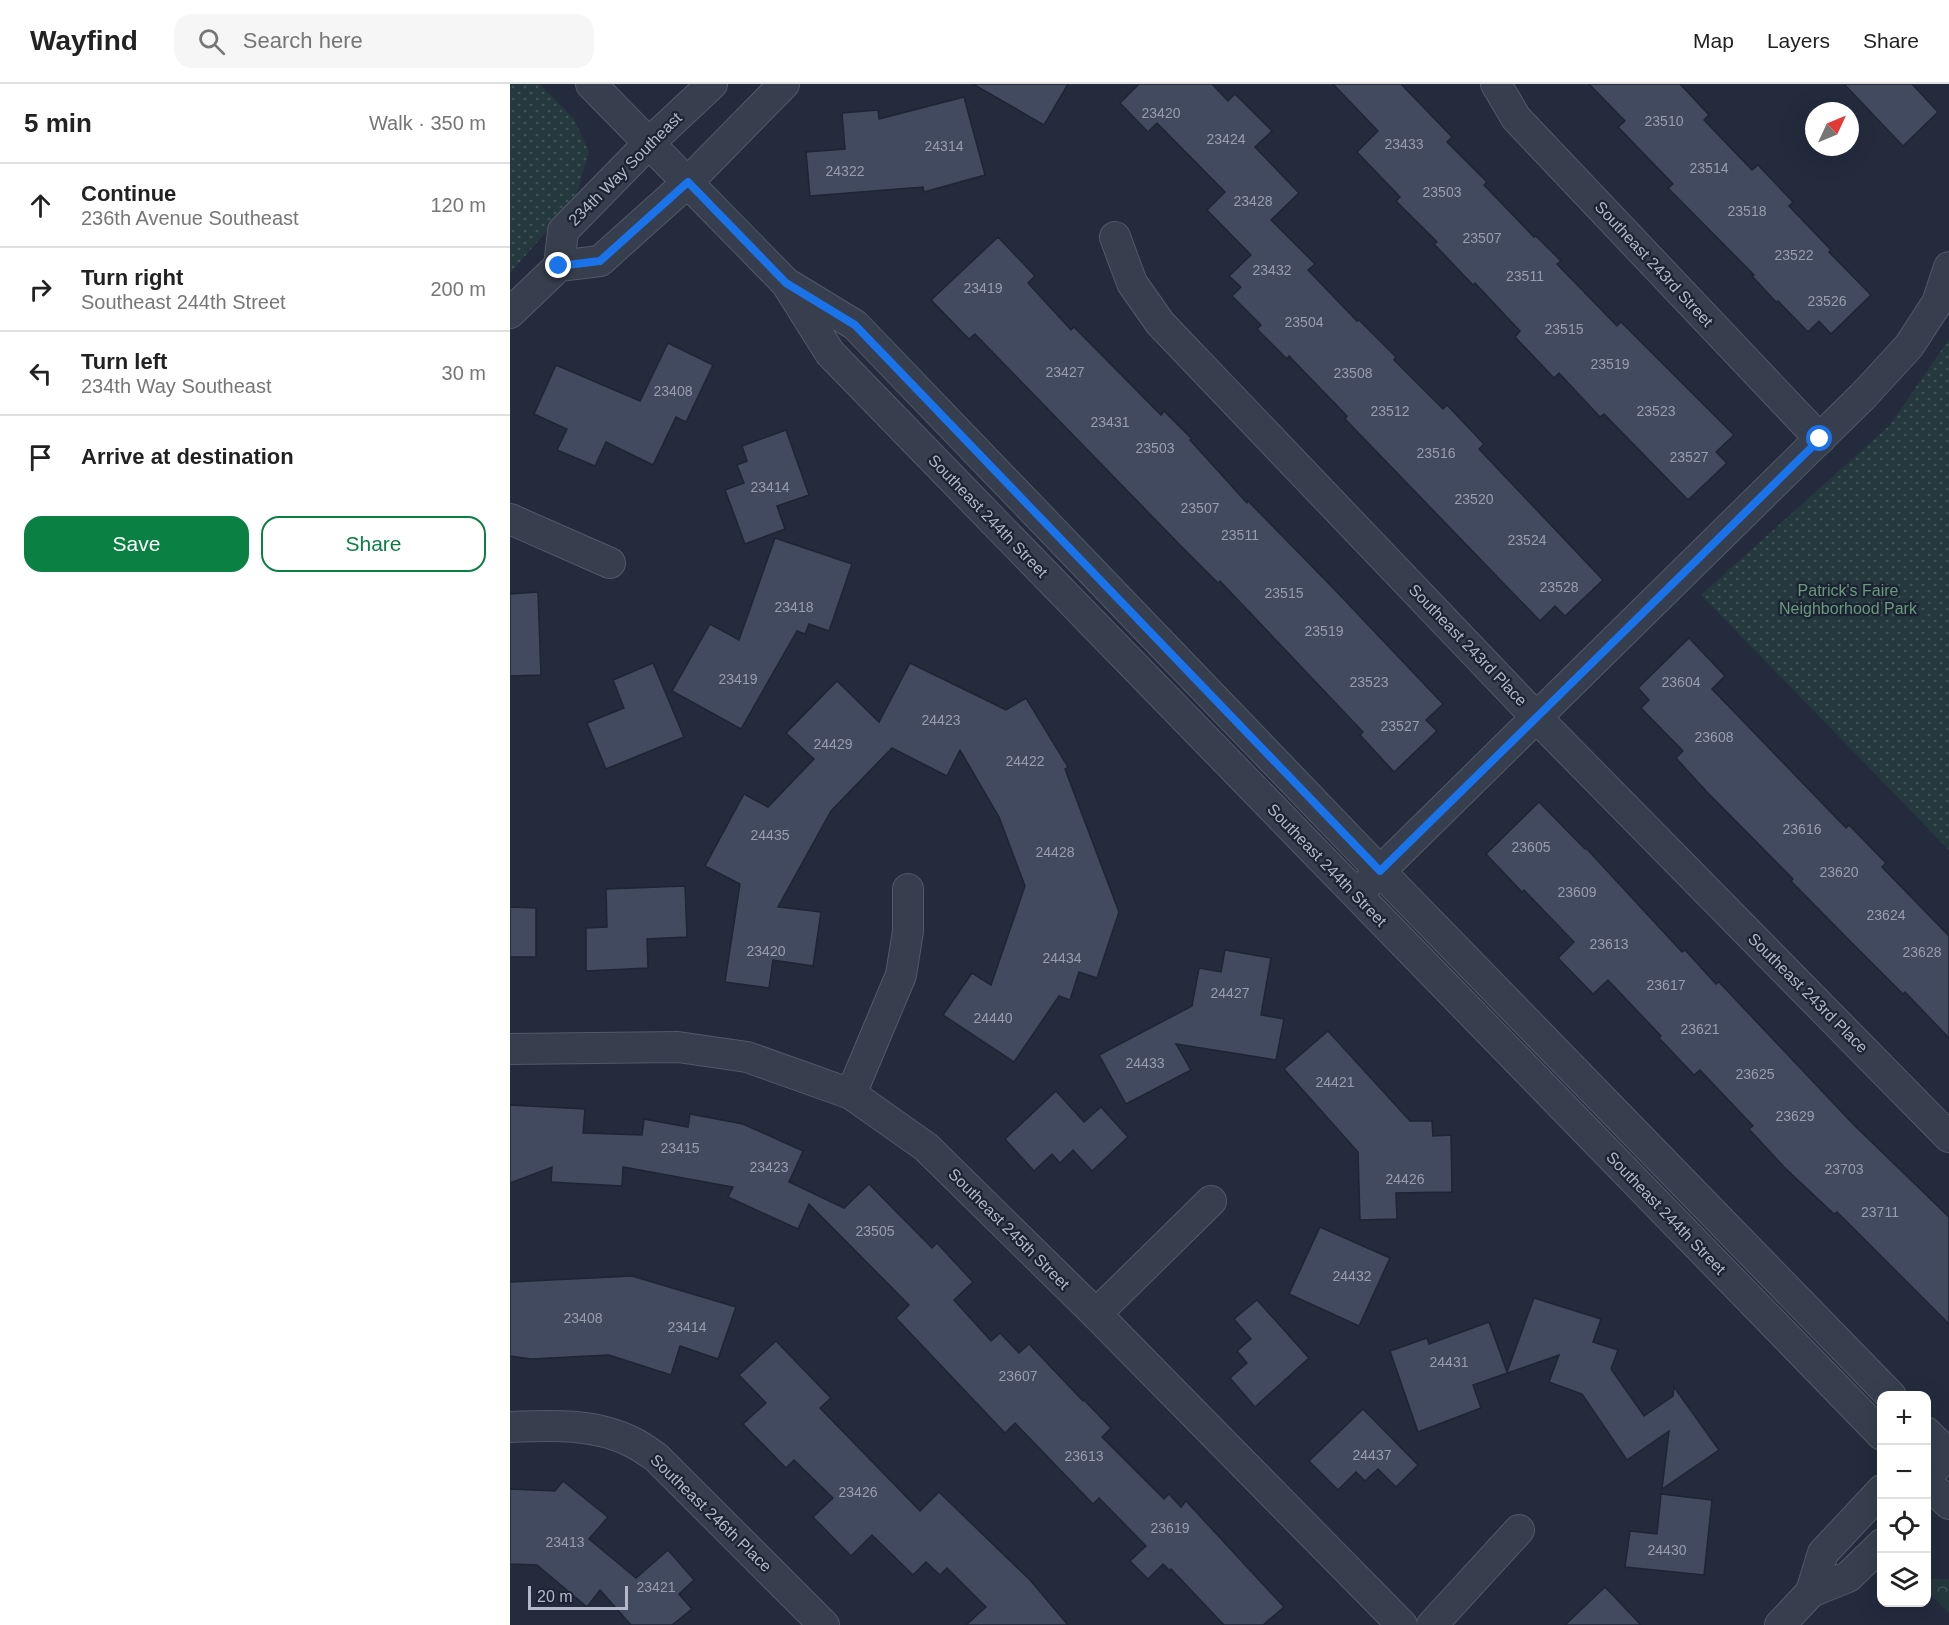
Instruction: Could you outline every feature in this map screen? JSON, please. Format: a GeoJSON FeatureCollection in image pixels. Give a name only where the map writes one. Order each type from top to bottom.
{"type":"FeatureCollection","features":[{"type":"Feature","properties":{"kind":"street","name":"Southeast 244th Street"},"geometry":{"type":"LineString","coordinates":[[591,84],[786,283],[830,353],[1877,1431]]}},
{"type":"Feature","properties":{"kind":"street","name":"234th Way Southeast"},"geometry":{"type":"LineString","coordinates":[[559,266],[563,231],[649,142],[712,84]]}},
{"type":"Feature","properties":{"kind":"street"},"geometry":{"type":"LineString","coordinates":[[510,314],[559,266],[600,261],[688,182],[784,84]]}},
{"type":"Feature","properties":{"kind":"street","name":"Southeast 243rd Street"},"geometry":{"type":"LineString","coordinates":[[1496,84],[1516,117],[1820,439]]}},
{"type":"Feature","properties":{"kind":"street","name":"Southeast 243rd Place"},"geometry":{"type":"LineString","coordinates":[[1115,237],[1132,283],[1160,322],[1537,718],[1949,1137]]}},
{"type":"Feature","properties":{"kind":"street"},"geometry":{"type":"LineString","coordinates":[[1356,895],[1864,395],[1909,346],[1937,303],[1949,267]]}},
{"type":"Feature","properties":{"kind":"street","name":"Southeast 244th Street"},"geometry":{"type":"LineString","coordinates":[[786,283],[855,325],[1380,871],[1887,1391]]}},
{"type":"Feature","properties":{"kind":"street"},"geometry":{"type":"LineString","coordinates":[[510,519],[610,563]]}},
{"type":"Feature","properties":{"kind":"street"},"geometry":{"type":"LineString","coordinates":[[851,1094],[901,975],[908,931],[908,889]]}},
{"type":"Feature","properties":{"kind":"street","name":"Southeast 245th Street"},"geometry":{"type":"LineString","coordinates":[[510,1049],[678,1047],[747,1057],[851,1094],[926,1147],[1095,1314],[1402,1625]]}},
{"type":"Feature","properties":{"kind":"street"},"geometry":{"type":"LineString","coordinates":[[1095,1314],[1211,1201]]}},
{"type":"Feature","properties":{"kind":"street","name":"Southeast 246th Place"},"geometry":{"type":"LineString","coordinates":[[510,1427],[559,1425],[609,1432],[635,1443],[657,1458],[824,1625]]}},
{"type":"Feature","properties":{"kind":"street"},"geometry":{"type":"LineString","coordinates":[[1931,1437],[1949,1454],[1931,1474]]}},
{"type":"Feature","properties":{"kind":"street"},"geometry":{"type":"LineString","coordinates":[[1931,1484],[1949,1504]]}},
{"type":"Feature","properties":{"kind":"street"},"geometry":{"type":"LineString","coordinates":[[1811,1592],[1823,1552],[1877,1494]]}},
{"type":"Feature","properties":{"kind":"street"},"geometry":{"type":"LineString","coordinates":[[1431,1625],[1520,1530]]}},
{"type":"Feature","properties":{"kind":"street"},"geometry":{"type":"LineString","coordinates":[[1780,1625],[1811,1592],[1848,1577],[1877,1548]]}},
{"type":"Feature","properties":{"kind":"green space"},"geometry":{"type":"Polygon","coordinates":[[[510,84],[540,84],[574,119],[589,152],[575,199],[510,273],[510,84]]]}},
{"type":"Feature","properties":{"kind":"green space","name":"Patrick's Faire Neighborhood Park"},"geometry":{"type":"Polygon","coordinates":[[[1949,339],[1949,850],[1701,595],[1890,425],[1949,339]]]}},
{"type":"Feature","properties":{"kind":"green space"},"geometry":{"type":"Polygon","coordinates":[[[1931,1579],[1949,1579],[1949,1613],[1931,1595],[1931,1579]]]}},
{"type":"Feature","properties":{"kind":"building"},"geometry":{"type":"Polygon","coordinates":[[[973,84],[1068,84],[1044,125],[973,84]]]}},
{"type":"Feature","properties":{"kind":"building"},"geometry":{"type":"Polygon","coordinates":[[[1139,84],[1212,84],[1228,101],[1235,94],[1272,131],[1255,147],[1299,193],[1271,220],[1315,264],[1308,270],[1357,321],[1359,320],[1396,357],[1394,360],[1443,409],[1447,405],[1484,444],[1479,449],[1603,580],[1565,616],[1555,606],[1540,621],[1345,419],[1347,416],[1289,356],[1287,359],[1257,329],[1261,325],[1232,296],[1241,287],[1229,276],[1251,255],[1207,210],[1225,192],[1157,123],[1148,132],[1120,103],[1139,84]]]}},
{"type":"Feature","properties":{"kind":"building"},"geometry":{"type":"Polygon","coordinates":[[[1333,84],[1401,84],[1452,137],[1447,142],[1487,182],[1484,185],[1534,237],[1536,236],[1561,261],[1557,264],[1617,326],[1621,322],[1734,435],[1716,452],[1727,463],[1688,500],[1604,414],[1600,417],[1559,373],[1554,378],[1515,337],[1520,331],[1475,283],[1473,285],[1434,244],[1437,242],[1396,201],[1400,197],[1357,152],[1378,131],[1333,84]]]}},
{"type":"Feature","properties":{"kind":"building"},"geometry":{"type":"Polygon","coordinates":[[[1589,84],[1680,84],[1709,115],[1704,120],[1752,170],[1758,165],[1793,202],[1789,206],[1871,295],[1831,334],[1819,321],[1808,332],[1778,301],[1776,302],[1752,276],[1754,275],[1668,188],[1673,184],[1618,127],[1625,121],[1589,84]]]}},
{"type":"Feature","properties":{"kind":"building"},"geometry":{"type":"Polygon","coordinates":[[[1844,84],[1912,84],[1938,112],[1903,146],[1844,84]]]}},
{"type":"Feature","properties":{"kind":"building"},"geometry":{"type":"Polygon","coordinates":[[[964,97],[985,175],[924,192],[923,187],[810,196],[806,152],[845,149],[842,113],[878,110],[879,119],[964,97]]]}},
{"type":"Feature","properties":{"kind":"building"},"geometry":{"type":"Polygon","coordinates":[[[998,237],[1035,276],[1028,283],[1071,330],[1074,327],[1161,415],[1164,411],[1192,439],[1190,440],[1247,503],[1248,501],[1335,590],[1443,704],[1426,720],[1437,731],[1394,772],[1360,735],[1363,732],[1220,581],[1218,583],[1178,543],[975,334],[969,339],[931,300],[998,237]]]}},
{"type":"Feature","properties":{"kind":"building"},"geometry":{"type":"Polygon","coordinates":[[[668,343],[713,365],[686,422],[676,417],[653,465],[606,442],[595,466],[557,450],[567,429],[534,414],[556,365],[640,401],[668,343]]]}},
{"type":"Feature","properties":{"kind":"building"},"geometry":{"type":"Polygon","coordinates":[[[786,430],[809,495],[777,506],[785,529],[745,544],[725,490],[744,483],[737,465],[747,461],[742,446],[786,430]]]}},
{"type":"Feature","properties":{"kind":"building"},"geometry":{"type":"Polygon","coordinates":[[[775,538],[852,564],[829,631],[809,624],[805,634],[797,631],[741,729],[672,691],[710,624],[739,640],[775,538]]]}},
{"type":"Feature","properties":{"kind":"building"},"geometry":{"type":"Polygon","coordinates":[[[538,592],[541,675],[510,676],[510,594],[538,592]]]}},
{"type":"Feature","properties":{"kind":"building"},"geometry":{"type":"Polygon","coordinates":[[[1689,638],[1725,676],[1712,689],[1846,828],[1849,825],[1886,863],[1882,867],[1949,936],[1949,1038],[1905,992],[1903,994],[1846,937],[1791,881],[1793,879],[1706,791],[1676,758],[1683,751],[1641,708],[1649,700],[1638,688],[1689,638]]]}},
{"type":"Feature","properties":{"kind":"building"},"geometry":{"type":"Polygon","coordinates":[[[653,663],[684,737],[606,769],[587,723],[624,708],[613,680],[653,663]]]}},
{"type":"Feature","properties":{"kind":"building"},"geometry":{"type":"Polygon","coordinates":[[[910,663],[1006,710],[1026,698],[1068,767],[1065,769],[1119,912],[1097,978],[1079,972],[1070,1000],[1059,996],[1014,1062],[943,1015],[972,973],[991,985],[1025,886],[999,817],[960,750],[947,776],[892,748],[831,811],[778,907],[821,912],[813,966],[773,960],[769,988],[725,982],[740,884],[705,866],[744,794],[768,807],[814,759],[786,733],[837,681],[879,722],[910,663]]]}},
{"type":"Feature","properties":{"kind":"building"},"geometry":{"type":"Polygon","coordinates":[[[1539,802],[1586,848],[1682,952],[1685,950],[1716,984],[1719,982],[1853,1124],[1949,1217],[1949,1324],[1837,1212],[1834,1214],[1784,1167],[1749,1129],[1753,1126],[1700,1070],[1694,1075],[1608,980],[1593,994],[1558,958],[1574,942],[1486,854],[1539,802]]]}},
{"type":"Feature","properties":{"kind":"building"},"geometry":{"type":"Polygon","coordinates":[[[685,886],[687,937],[647,939],[648,968],[586,971],[586,928],[607,927],[606,889],[685,886]]]}},
{"type":"Feature","properties":{"kind":"building"},"geometry":{"type":"Polygon","coordinates":[[[510,907],[536,908],[536,957],[510,957],[510,907]]]}},
{"type":"Feature","properties":{"kind":"building"},"geometry":{"type":"Polygon","coordinates":[[[1225,950],[1271,958],[1261,1015],[1284,1019],[1276,1060],[1176,1044],[1191,1070],[1126,1104],[1099,1055],[1192,1006],[1199,968],[1221,972],[1225,950]]]}},
{"type":"Feature","properties":{"kind":"building"},"geometry":{"type":"Polygon","coordinates":[[[1328,1031],[1410,1121],[1432,1121],[1433,1136],[1451,1135],[1452,1192],[1396,1193],[1397,1219],[1360,1220],[1358,1152],[1284,1069],[1328,1031]]]}},
{"type":"Feature","properties":{"kind":"building"},"geometry":{"type":"Polygon","coordinates":[[[1056,1091],[1084,1122],[1101,1107],[1128,1137],[1092,1171],[1073,1150],[1060,1163],[1052,1154],[1034,1171],[1005,1139],[1056,1091]]]}},
{"type":"Feature","properties":{"kind":"building"},"geometry":{"type":"Polygon","coordinates":[[[510,1105],[585,1109],[583,1133],[642,1135],[644,1119],[688,1127],[690,1114],[743,1124],[803,1151],[789,1182],[844,1208],[869,1184],[932,1248],[937,1243],[973,1282],[954,1300],[991,1341],[1000,1333],[1019,1353],[1029,1344],[1111,1428],[1102,1437],[1164,1499],[1169,1494],[1181,1507],[1186,1501],[1284,1607],[1263,1625],[1224,1625],[1171,1569],[1170,1571],[1163,1564],[1148,1579],[1130,1561],[1146,1546],[1099,1498],[1093,1504],[1015,1423],[1005,1433],[896,1318],[909,1305],[809,1204],[798,1229],[728,1197],[733,1187],[623,1167],[622,1186],[551,1182],[552,1167],[510,1183],[510,1105]]]}},
{"type":"Feature","properties":{"kind":"building"},"geometry":{"type":"Polygon","coordinates":[[[1320,1227],[1390,1258],[1359,1326],[1289,1294],[1320,1227]]]}},
{"type":"Feature","properties":{"kind":"building"},"geometry":{"type":"Polygon","coordinates":[[[632,1276],[736,1307],[718,1359],[680,1346],[671,1375],[609,1355],[531,1359],[510,1356],[510,1282],[632,1276]]]}},
{"type":"Feature","properties":{"kind":"building"},"geometry":{"type":"Polygon","coordinates":[[[1534,1298],[1601,1319],[1593,1342],[1618,1350],[1611,1369],[1644,1416],[1673,1396],[1674,1387],[1719,1450],[1662,1489],[1669,1431],[1627,1460],[1582,1394],[1549,1382],[1559,1355],[1473,1385],[1481,1408],[1418,1432],[1390,1351],[1427,1338],[1429,1344],[1489,1322],[1507,1372],[1534,1298]]]}},
{"type":"Feature","properties":{"kind":"building"},"geometry":{"type":"Polygon","coordinates":[[[1257,1300],[1309,1358],[1255,1407],[1230,1378],[1247,1363],[1237,1351],[1251,1339],[1234,1319],[1257,1300]]]}},
{"type":"Feature","properties":{"kind":"building"},"geometry":{"type":"Polygon","coordinates":[[[776,1341],[831,1398],[820,1408],[920,1511],[939,1492],[1030,1580],[1068,1625],[966,1625],[986,1607],[947,1568],[940,1575],[926,1562],[913,1575],[872,1535],[851,1556],[813,1517],[833,1498],[794,1460],[786,1468],[743,1424],[766,1403],[739,1375],[776,1341]]]}},
{"type":"Feature","properties":{"kind":"building"},"geometry":{"type":"Polygon","coordinates":[[[1363,1409],[1418,1465],[1396,1487],[1378,1469],[1365,1481],[1356,1472],[1338,1490],[1309,1461],[1363,1409]]]}},
{"type":"Feature","properties":{"kind":"building"},"geometry":{"type":"Polygon","coordinates":[[[563,1481],[608,1517],[589,1539],[636,1578],[668,1550],[694,1580],[679,1594],[692,1609],[672,1625],[631,1625],[600,1590],[587,1607],[537,1565],[510,1564],[510,1489],[555,1491],[563,1481]]]}},
{"type":"Feature","properties":{"kind":"building"},"geometry":{"type":"Polygon","coordinates":[[[1661,1494],[1712,1500],[1704,1575],[1625,1567],[1630,1531],[1657,1534],[1661,1494]]]}},
{"type":"Feature","properties":{"kind":"building"},"geometry":{"type":"Polygon","coordinates":[[[1605,1587],[1641,1625],[1565,1625],[1605,1587]]]}},
{"type":"Feature","properties":{"kind":"route"},"geometry":{"type":"LineString","coordinates":[[559,266],[600,261],[688,182],[786,283],[855,325],[1380,871],[1820,439]]}}]}
